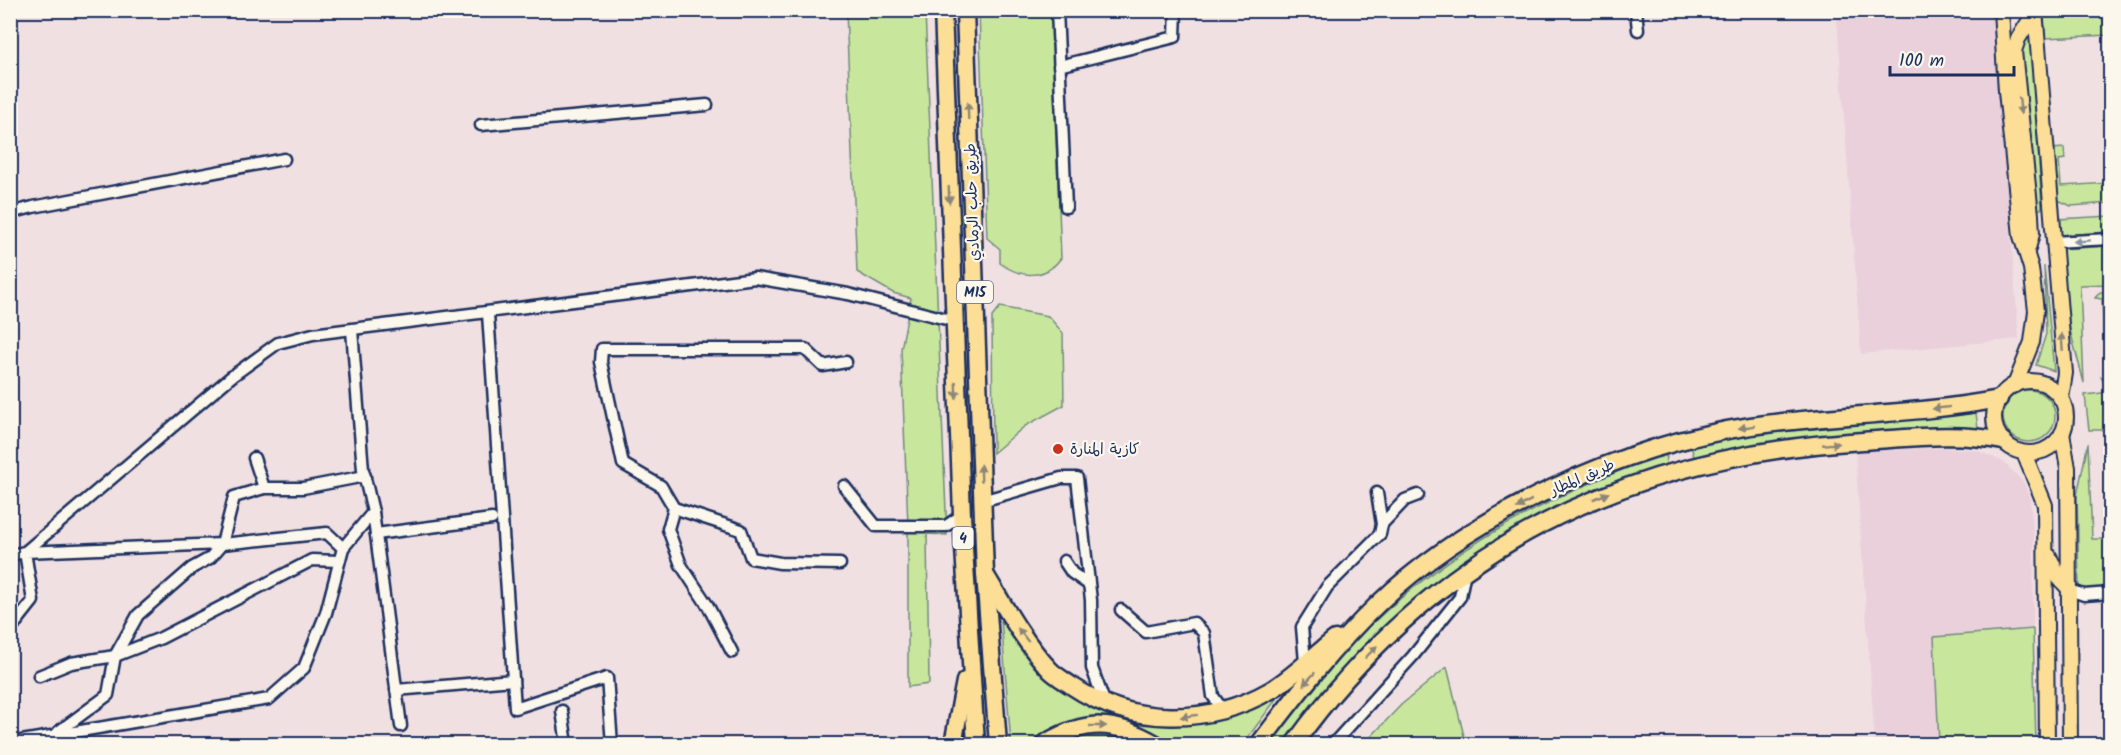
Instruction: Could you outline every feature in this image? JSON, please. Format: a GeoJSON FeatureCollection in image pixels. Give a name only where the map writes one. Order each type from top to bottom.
{"type":"FeatureCollection","features":[{"type":"Feature","properties":{"kind":"highway","name":"طريق حلب الرمادي"},"geometry":{"type":"LineString","coordinates":[[943,10],[954,326]]}},
{"type":"Feature","properties":{"kind":"highway","name":"طريق حلب الرمادي"},"geometry":{"type":"LineString","coordinates":[[965,10],[985,574],[998,744]]}},
{"type":"Feature","properties":{"kind":"highway","name":"4"},"geometry":{"type":"LineString","coordinates":[[954,326],[963,543],[976,744]]}},
{"type":"Feature","properties":{"kind":"highway","name":"طريق المطار"},"geometry":{"type":"LineString","coordinates":[[1259,744],[1303,685],[1380,603],[1455,541],[1535,497],[1633,455],[1674,443],[1752,426],[1946,407],[1999,399]]}},
{"type":"Feature","properties":{"kind":"highway","name":"طريق المطار"},"geometry":{"type":"LineString","coordinates":[[1293,744],[1350,674],[1406,615],[1465,571],[1559,514],[1620,488],[1737,456],[1847,442],[1950,436],[1980,436],[2003,441]]}},
{"type":"Feature","properties":{"kind":"highway"},"geometry":{"type":"LineString","coordinates":[[1674,443],[1680,470]]}},
{"type":"Feature","properties":{"kind":"highway"},"geometry":{"type":"LineString","coordinates":[[953,744],[968,661],[963,543]]}},
{"type":"Feature","properties":{"kind":"highway"},"geometry":{"type":"LineString","coordinates":[[985,574],[1017,628],[1052,672],[1094,700],[1126,712],[1169,718],[1222,709],[1271,690],[1380,603]]}},
{"type":"Feature","properties":{"kind":"highway"},"geometry":{"type":"LineString","coordinates":[[1044,744],[1076,727],[1094,725],[1115,726],[1134,731],[1156,744]]}},
{"type":"Feature","properties":{"kind":"main road"},"geometry":{"type":"LineString","coordinates":[[2001,10],[2006,91],[2025,223]]}},
{"type":"Feature","properties":{"kind":"main road"},"geometry":{"type":"LineString","coordinates":[[2035,11],[2018,39],[2014,51],[2027,252],[2031,268],[2035,329],[2014,385],[1999,399],[1994,421],[2003,441],[2024,453],[2042,451],[2050,447],[2062,433]]}},
{"type":"Feature","properties":{"kind":"main road"},"geometry":{"type":"LineString","coordinates":[[2035,11],[2050,215],[2065,373],[2061,399],[2065,422],[2062,433],[2068,468],[2070,744]]}},
{"type":"Feature","properties":{"kind":"main road"},"geometry":{"type":"LineString","coordinates":[[2025,223],[2050,215]]}},
{"type":"Feature","properties":{"kind":"main road"},"geometry":{"type":"LineString","coordinates":[[2031,268],[2053,242]]}},
{"type":"Feature","properties":{"kind":"main road"},"geometry":{"type":"LineString","coordinates":[[2014,385],[2035,382],[2054,391],[2061,399]]}},
{"type":"Feature","properties":{"kind":"main road"},"geometry":{"type":"LineString","coordinates":[[2024,453],[2043,496],[2046,545],[2044,658],[2047,744]]}},
{"type":"Feature","properties":{"kind":"main road"},"geometry":{"type":"LineString","coordinates":[[2046,545],[2054,570],[2070,590]]}},
{"type":"Feature","properties":{"kind":"main road"},"geometry":{"type":"LineString","coordinates":[[2044,658],[2070,656]]}},
{"type":"Feature","properties":{"kind":"main road"},"geometry":{"type":"LineString","coordinates":[[2045,686],[2057,680],[2071,681]]}},
{"type":"Feature","properties":{"kind":"street"},"geometry":{"type":"LineString","coordinates":[[1057,10],[1066,207]]}},
{"type":"Feature","properties":{"kind":"street"},"geometry":{"type":"LineString","coordinates":[[1059,66],[1175,36],[1178,15],[1176,10]]}},
{"type":"Feature","properties":{"kind":"street"},"geometry":{"type":"LineString","coordinates":[[1636,10],[1638,30]]}},
{"type":"Feature","properties":{"kind":"street"},"geometry":{"type":"LineString","coordinates":[[481,125],[707,105]]}},
{"type":"Feature","properties":{"kind":"street"},"geometry":{"type":"LineString","coordinates":[[10,213],[284,159]]}},
{"type":"Feature","properties":{"kind":"street"},"geometry":{"type":"LineString","coordinates":[[2053,242],[2110,239]]}},
{"type":"Feature","properties":{"kind":"street"},"geometry":{"type":"LineString","coordinates":[[25,552],[231,376],[278,343],[313,334],[488,314],[755,278],[848,294],[954,326]]}},
{"type":"Feature","properties":{"kind":"street"},"geometry":{"type":"LineString","coordinates":[[488,314],[515,708],[607,678],[612,744]]}},
{"type":"Feature","properties":{"kind":"street"},"geometry":{"type":"LineString","coordinates":[[352,330],[365,476],[373,512],[401,726]]}},
{"type":"Feature","properties":{"kind":"street"},"geometry":{"type":"LineString","coordinates":[[840,564],[780,563],[751,558],[741,530],[674,508],[661,486],[623,464],[601,363],[602,349],[805,349],[823,366],[846,362]]}},
{"type":"Feature","properties":{"kind":"street"},"geometry":{"type":"LineString","coordinates":[[254,458],[264,488]]}},
{"type":"Feature","properties":{"kind":"street"},"geometry":{"type":"LineString","coordinates":[[56,734],[108,695],[115,656],[138,615],[192,568],[210,558],[222,544],[234,497],[264,488],[303,488],[365,476]]}},
{"type":"Feature","properties":{"kind":"street"},"geometry":{"type":"LineString","coordinates":[[982,501],[1060,478],[1077,478],[1088,584],[1092,668],[1105,704]]}},
{"type":"Feature","properties":{"kind":"street"},"geometry":{"type":"LineString","coordinates":[[844,486],[876,526],[946,526],[962,515]]}},
{"type":"Feature","properties":{"kind":"street"},"geometry":{"type":"LineString","coordinates":[[1305,663],[1302,627],[1327,587],[1380,534],[1382,524],[1377,493]]}},
{"type":"Feature","properties":{"kind":"street"},"geometry":{"type":"LineString","coordinates":[[1382,524],[1405,500],[1418,495]]}},
{"type":"Feature","properties":{"kind":"street"},"geometry":{"type":"LineString","coordinates":[[674,508],[668,529],[681,565],[708,606],[732,652]]}},
{"type":"Feature","properties":{"kind":"street"},"geometry":{"type":"LineString","coordinates":[[10,743],[269,699],[304,668],[326,613],[343,548],[373,512]]}},
{"type":"Feature","properties":{"kind":"street"},"geometry":{"type":"LineString","coordinates":[[376,534],[492,519]]}},
{"type":"Feature","properties":{"kind":"street"},"geometry":{"type":"LineString","coordinates":[[10,555],[25,552],[222,544],[327,533],[343,548]]}},
{"type":"Feature","properties":{"kind":"street"},"geometry":{"type":"LineString","coordinates":[[10,630],[33,601],[25,552]]}},
{"type":"Feature","properties":{"kind":"street"},"geometry":{"type":"LineString","coordinates":[[39,676],[71,663],[115,656],[161,638],[312,560],[339,561]]}},
{"type":"Feature","properties":{"kind":"street"},"geometry":{"type":"LineString","coordinates":[[1064,561],[1072,573],[1088,584]]}},
{"type":"Feature","properties":{"kind":"street"},"geometry":{"type":"LineString","coordinates":[[1333,744],[1413,656],[1460,597],[1465,571]]}},
{"type":"Feature","properties":{"kind":"street"},"geometry":{"type":"LineString","coordinates":[[2070,590],[2084,595],[2110,593]]}},
{"type":"Feature","properties":{"kind":"street"},"geometry":{"type":"LineString","coordinates":[[1121,610],[1146,632],[1194,623],[1204,633],[1213,696],[1222,709]]}},
{"type":"Feature","properties":{"kind":"street"},"geometry":{"type":"LineString","coordinates":[[396,690],[513,680]]}},
{"type":"Feature","properties":{"kind":"street"},"geometry":{"type":"LineString","coordinates":[[562,711],[567,744]]}},
{"type":"Feature","properties":{"kind":"shaded area"},"geometry":{"type":"Polygon","coordinates":[[[1929,11],[1994,11],[2019,339],[1861,354],[1837,18],[1929,11]]]}},
{"type":"Feature","properties":{"kind":"shaded area"},"geometry":{"type":"Polygon","coordinates":[[[1946,448],[1976,450],[2004,462],[2024,483],[2030,499],[2034,537],[2033,629],[1934,637],[1939,744],[1875,744],[1855,451],[1946,448]]]}},
{"type":"Feature","properties":{"kind":"green space"},"geometry":{"type":"Polygon","coordinates":[[[846,11],[925,11],[947,535],[927,534],[929,684],[908,687],[908,526],[901,349],[911,298],[893,293],[857,272],[846,11]]]}},
{"type":"Feature","properties":{"kind":"green space"},"geometry":{"type":"Polygon","coordinates":[[[979,11],[1051,11],[1061,258],[1048,270],[1040,273],[1016,272],[1000,263],[1000,249],[987,238],[979,11]]]}},
{"type":"Feature","properties":{"kind":"green space"},"geometry":{"type":"Polygon","coordinates":[[[2044,11],[2110,11],[2110,35],[2045,38],[2044,11]]]}},
{"type":"Feature","properties":{"kind":"green space"},"geometry":{"type":"Polygon","coordinates":[[[2030,30],[2042,208],[2035,212],[2019,50],[2030,30]]]}},
{"type":"Feature","properties":{"kind":"green space"},"geometry":{"type":"Polygon","coordinates":[[[2064,148],[2065,159],[2059,160],[2061,186],[2110,183],[2110,203],[2071,206],[2058,200],[2052,149],[2064,148]]]}},
{"type":"Feature","properties":{"kind":"green space"},"geometry":{"type":"Polygon","coordinates":[[[2110,216],[2110,232],[2060,235],[2058,219],[2110,216]]]}},
{"type":"Feature","properties":{"kind":"green space"},"geometry":{"type":"Polygon","coordinates":[[[2110,246],[2110,284],[2080,285],[2084,383],[2070,330],[2061,249],[2110,246]]]}},
{"type":"Feature","properties":{"kind":"green space"},"geometry":{"type":"Polygon","coordinates":[[[2044,266],[2054,371],[2036,365],[2046,334],[2044,266]]]}},
{"type":"Feature","properties":{"kind":"green space"},"geometry":{"type":"Polygon","coordinates":[[[2100,292],[2110,292],[2110,382],[2104,382],[2101,377],[2105,377],[2102,299],[2095,298],[2100,292]]]}},
{"type":"Feature","properties":{"kind":"green space"},"geometry":{"type":"Polygon","coordinates":[[[1000,307],[1048,316],[1063,333],[1064,405],[1025,426],[993,453],[992,317],[1000,307]]]}},
{"type":"Feature","properties":{"kind":"green space"},"geometry":{"type":"Polygon","coordinates":[[[2024,390],[2034,390],[2048,397],[2055,416],[2048,435],[2034,442],[2024,442],[2014,438],[2007,431],[2003,421],[2003,411],[2007,401],[2014,394],[2024,390]]]}},
{"type":"Feature","properties":{"kind":"green space"},"geometry":{"type":"Polygon","coordinates":[[[2110,392],[2110,430],[2089,430],[2085,395],[2110,392]]]}},
{"type":"Feature","properties":{"kind":"green space"},"geometry":{"type":"Polygon","coordinates":[[[1976,413],[1978,429],[1839,436],[1768,443],[1694,457],[1691,446],[1762,434],[1976,413]]]}},
{"type":"Feature","properties":{"kind":"green space"},"geometry":{"type":"Polygon","coordinates":[[[2088,443],[2092,539],[2110,539],[2110,587],[2086,590],[2079,587],[2077,495],[2088,443]]]}},
{"type":"Feature","properties":{"kind":"green space"},"geometry":{"type":"Polygon","coordinates":[[[1663,454],[1667,457],[1665,465],[1590,491],[1568,502],[1480,553],[1447,577],[1388,626],[1361,653],[1283,744],[1271,744],[1331,664],[1368,627],[1444,564],[1525,514],[1614,473],[1663,454]]]}},
{"type":"Feature","properties":{"kind":"green space"},"geometry":{"type":"Polygon","coordinates":[[[1000,607],[1036,663],[1160,723],[1285,687],[1243,744],[1165,744],[1143,728],[1128,723],[1096,720],[1065,724],[1031,742],[1011,744],[1000,607]]]}},
{"type":"Feature","properties":{"kind":"green space"},"geometry":{"type":"Polygon","coordinates":[[[2033,629],[2036,744],[1939,744],[1934,637],[2033,629]]]}},
{"type":"Feature","properties":{"kind":"green space"},"geometry":{"type":"Polygon","coordinates":[[[1447,667],[1466,744],[1364,744],[1401,705],[1447,667]]]}},
{"type":"Feature","properties":{"kind":"green space"},"geometry":{"type":"Polygon","coordinates":[[[1112,733],[1143,744],[1057,744],[1073,736],[1112,733]]]}},
{"type":"Feature","properties":{"kind":"place","name":"كازية المنارة"},"geometry":{"type":"Point","coordinates":[1058,449]}}]}
